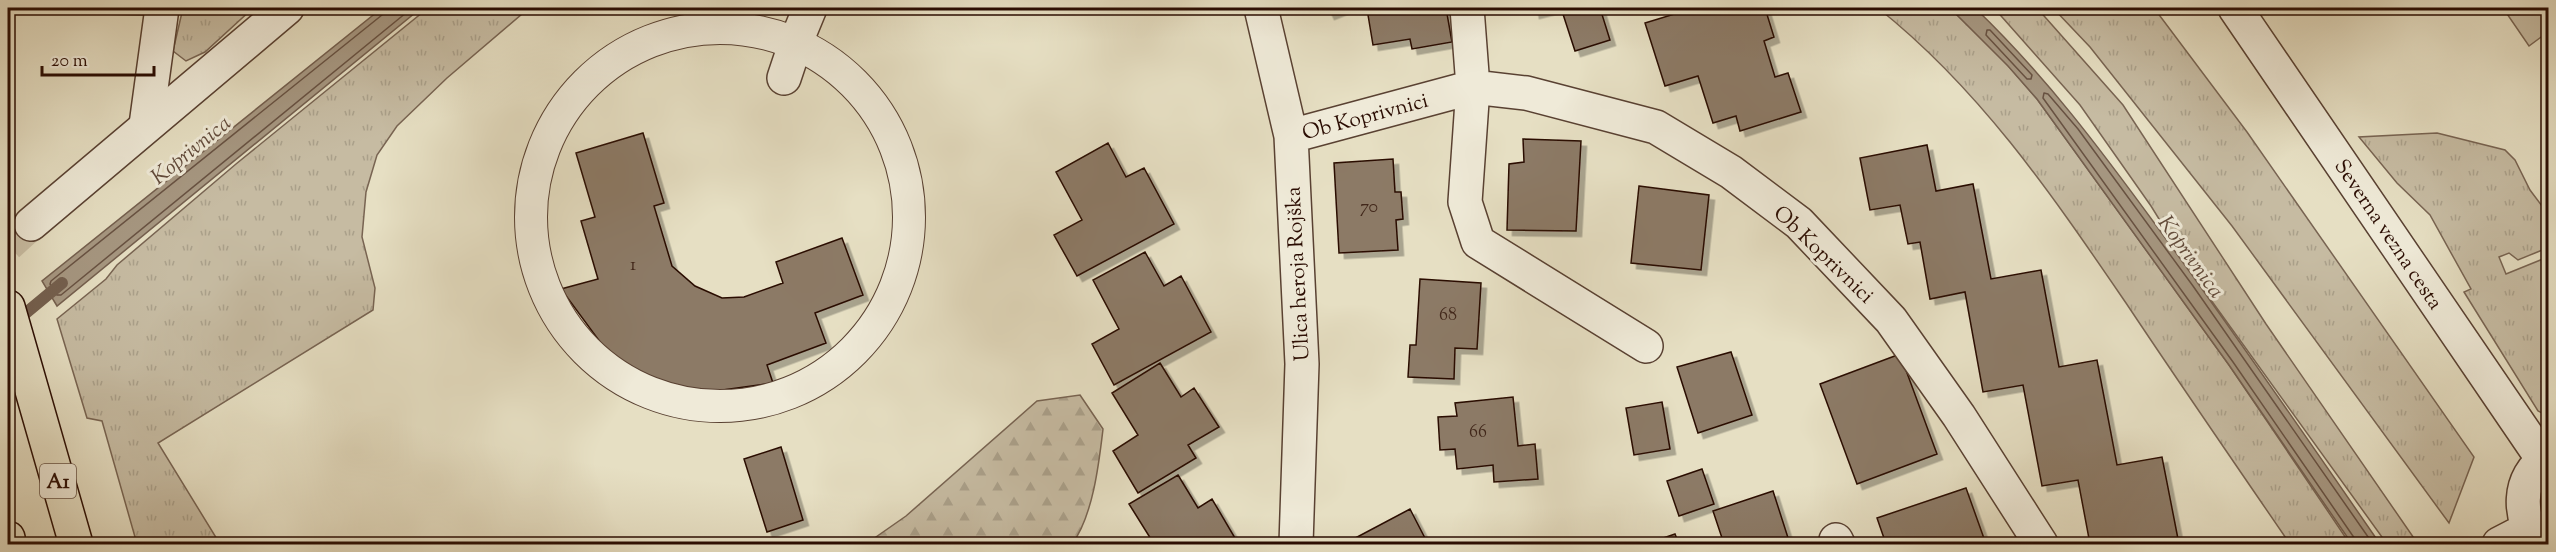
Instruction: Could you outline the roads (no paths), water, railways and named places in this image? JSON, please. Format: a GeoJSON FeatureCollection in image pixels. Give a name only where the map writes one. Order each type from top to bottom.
{"type":"FeatureCollection","features":[{"type":"Feature","properties":{"kind":"highway","name":"A1"},"geometry":{"type":"LineString","coordinates":[[8,307],[76,544]]}},
{"type":"Feature","properties":{"kind":"highway"},"geometry":{"type":"LineString","coordinates":[[8,538],[9,544]]}},
{"type":"Feature","properties":{"kind":"street"},"geometry":{"type":"LineString","coordinates":[[146,125],[162,8]]}},
{"type":"Feature","properties":{"kind":"street"},"geometry":{"type":"LineString","coordinates":[[32,224],[146,125],[287,8]]}},
{"type":"Feature","properties":{"kind":"street"},"geometry":{"type":"LineString","coordinates":[[784,78],[810,8]]}},
{"type":"Feature","properties":{"kind":"street","name":"Ulica heroja Rojška"},"geometry":{"type":"LineString","coordinates":[[1261,8],[1291,136],[1302,364],[1296,544]]}},
{"type":"Feature","properties":{"kind":"street"},"geometry":{"type":"LineString","coordinates":[[1467,8],[1473,87],[1465,202],[1478,242],[1646,346]]}},
{"type":"Feature","properties":{"kind":"street","name":"Severna vezna cesta"},"geometry":{"type":"LineString","coordinates":[[2235,8],[2546,459]]}},
{"type":"Feature","properties":{"kind":"street"},"geometry":{"type":"LineString","coordinates":[[723,26],[796,42],[857,84],[898,147],[911,220],[895,293],[853,355],[790,395],[717,408],[644,392],[583,350],[542,287],[529,213],[545,140],[587,79],[650,39],[723,26]]}},
{"type":"Feature","properties":{"kind":"street","name":"Ob Koprivnici"},"geometry":{"type":"LineString","coordinates":[[1291,136],[1473,87],[1526,93],[1656,127],[1731,172],[1799,223],[1891,320],[1959,416],[2042,544]]}},
{"type":"Feature","properties":{"kind":"street"},"geometry":{"type":"LineString","coordinates":[[2499,544],[2534,537],[2523,510],[2524,492],[2531,474],[2546,459]]}},
{"type":"Feature","properties":{"kind":"water"},"geometry":{"type":"Polygon","coordinates":[[[382,8],[421,8],[57,306],[42,281],[382,8]]]}},
{"type":"Feature","properties":{"kind":"water"},"geometry":{"type":"Polygon","coordinates":[[[1950,8],[1975,8],[2049,86],[2115,170],[2186,267],[2380,544],[2352,544],[2229,365],[2037,99],[2008,66],[1950,8]]]}},
{"type":"Feature","properties":{"kind":"waterway","name":"Koprivnica"},"geometry":{"type":"LineString","coordinates":[[15,322],[62,283]]}},
{"type":"Feature","properties":{"kind":"tunnel"},"geometry":{"type":"LineString","coordinates":[[8,245],[31,224]]}}]}
